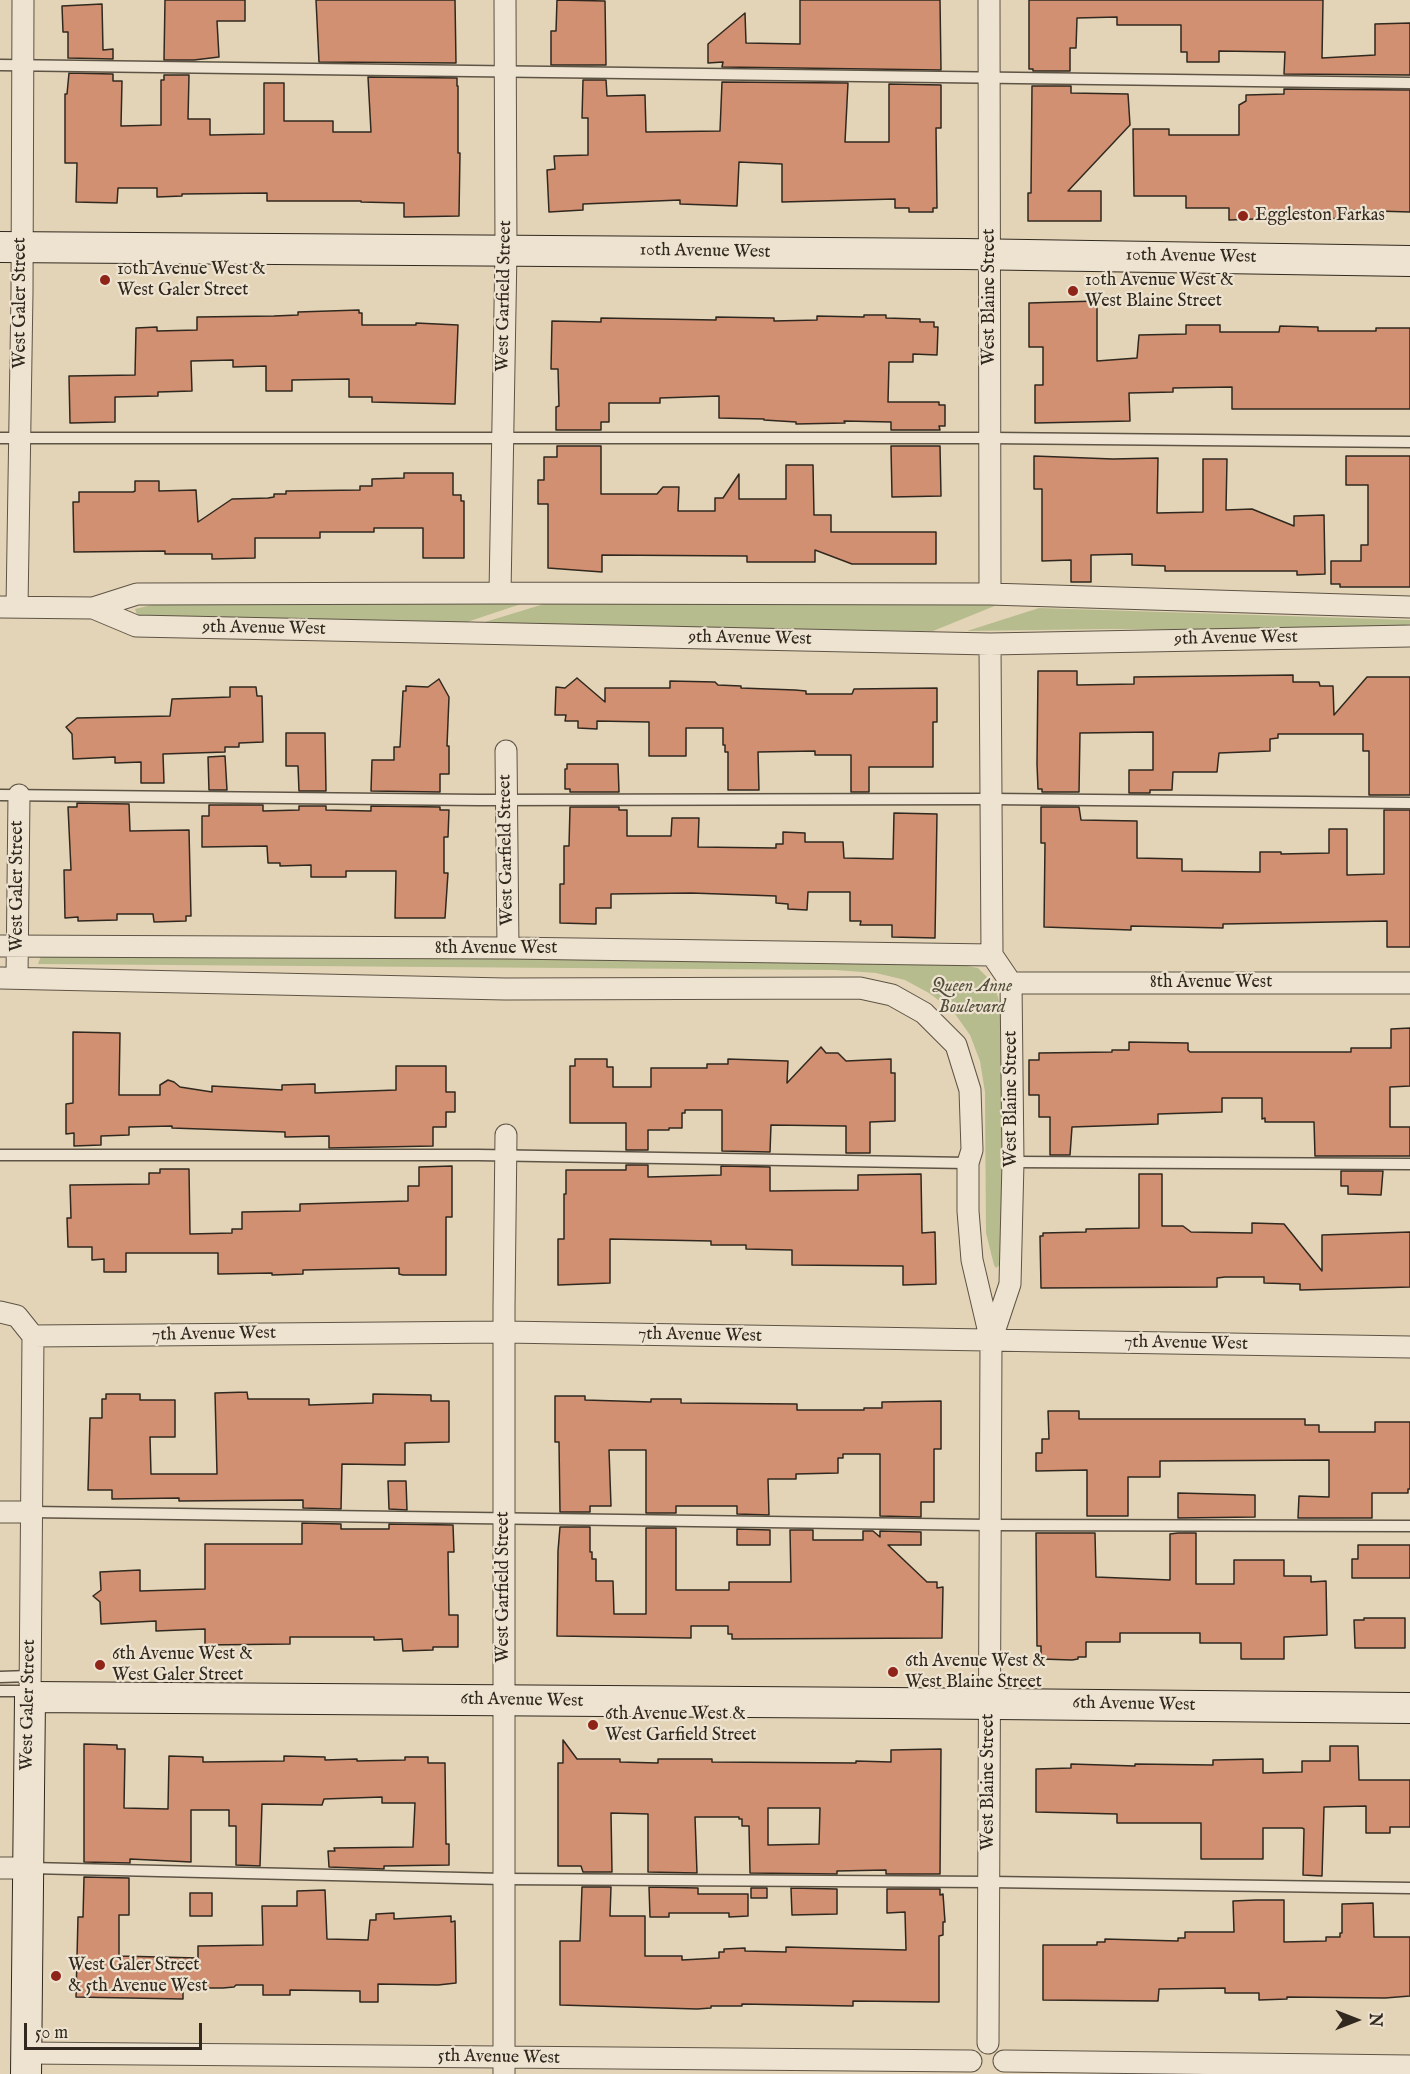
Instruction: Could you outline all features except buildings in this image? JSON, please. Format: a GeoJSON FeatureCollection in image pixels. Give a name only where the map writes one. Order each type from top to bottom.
{"type":"FeatureCollection","features":[{"type":"Feature","properties":{"kind":"street","name":"West Galer Street"},"geometry":{"type":"LineString","coordinates":[[9,607],[11,248],[23,65],[23,0]]}},
{"type":"Feature","properties":{"kind":"street","name":"West Garfield Street"},"geometry":{"type":"LineString","coordinates":[[500,592],[506,250],[505,0]]}},
{"type":"Feature","properties":{"kind":"street","name":"West Blaine Street"},"geometry":{"type":"LineString","coordinates":[[989,0],[990,594]]}},
{"type":"Feature","properties":{"kind":"street","name":"10th Avenue West"},"geometry":{"type":"LineString","coordinates":[[11,248],[990,254],[1410,261]]}},
{"type":"Feature","properties":{"kind":"street","name":"9th Avenue West"},"geometry":{"type":"LineString","coordinates":[[9,607],[93,608],[137,594],[500,592],[990,594],[1410,607]]}},
{"type":"Feature","properties":{"kind":"street","name":"9th Avenue West"},"geometry":{"type":"LineString","coordinates":[[93,608],[136,626],[990,644],[1410,636]]}},
{"type":"Feature","properties":{"kind":"street"},"geometry":{"type":"LineString","coordinates":[[990,644],[992,955],[1011,983]]}},
{"type":"Feature","properties":{"kind":"street","name":"West Garfield Street"},"geometry":{"type":"LineString","coordinates":[[506,751],[508,948]]}},
{"type":"Feature","properties":{"kind":"street","name":"West Galer Street"},"geometry":{"type":"LineString","coordinates":[[9,795],[9,977]]}},
{"type":"Feature","properties":{"kind":"street","name":"8th Avenue West"},"geometry":{"type":"LineString","coordinates":[[9,946],[508,948],[992,955]]}},
{"type":"Feature","properties":{"kind":"street","name":"West Blaine Street"},"geometry":{"type":"LineString","coordinates":[[9,977],[505,989],[860,988],[892,995],[924,1013],[956,1045],[970,1090],[972,1150],[968,1163],[968,1211],[972,1260],[991,1341],[988,2043]]}},
{"type":"Feature","properties":{"kind":"street","name":"West Blaine Street"},"geometry":{"type":"LineString","coordinates":[[991,1341],[1010,1284],[1013,1162],[1011,983]]}},
{"type":"Feature","properties":{"kind":"street","name":"8th Avenue West"},"geometry":{"type":"LineString","coordinates":[[1011,983],[1410,983]]}},
{"type":"Feature","properties":{"kind":"street","name":"West Garfield Street"},"geometry":{"type":"LineString","coordinates":[[504,2066],[506,1145]]}},
{"type":"Feature","properties":{"kind":"street"},"geometry":{"type":"LineString","coordinates":[[0,1312],[17,1316],[33,1336]]}},
{"type":"Feature","properties":{"kind":"street","name":"7th Avenue West"},"geometry":{"type":"LineString","coordinates":[[33,1336],[504,1332],[1410,1347]]}},
{"type":"Feature","properties":{"kind":"street","name":"West Galer Street"},"geometry":{"type":"LineString","coordinates":[[26,2063],[14,1868],[29,1688],[33,1336]]}},
{"type":"Feature","properties":{"kind":"street"},"geometry":{"type":"LineString","coordinates":[[0,1512],[32,1512]]}},
{"type":"Feature","properties":{"kind":"street","name":"6th Avenue West"},"geometry":{"type":"LineString","coordinates":[[29,1688],[504,1700],[1410,1708]]}},
{"type":"Feature","properties":{"kind":"street"},"geometry":{"type":"LineString","coordinates":[[974,2067],[972,2054],[979,2045],[988,2043],[1000,2049],[1000,2068],[1410,2066]]}},
{"type":"Feature","properties":{"kind":"street","name":"5th Avenue West"},"geometry":{"type":"LineString","coordinates":[[26,2063],[974,2067]]}},
{"type":"Feature","properties":{"kind":"lane"},"geometry":{"type":"LineString","coordinates":[[0,65],[1410,83]]}},
{"type":"Feature","properties":{"kind":"lane"},"geometry":{"type":"LineString","coordinates":[[10,438],[990,438],[1410,442]]}},
{"type":"Feature","properties":{"kind":"lane"},"geometry":{"type":"LineString","coordinates":[[9,795],[507,800],[990,799],[1410,803]]}},
{"type":"Feature","properties":{"kind":"lane"},"geometry":{"type":"LineString","coordinates":[[0,1155],[506,1145],[968,1163]]}},
{"type":"Feature","properties":{"kind":"lane"},"geometry":{"type":"LineString","coordinates":[[1013,1162],[1410,1164]]}},
{"type":"Feature","properties":{"kind":"lane"},"geometry":{"type":"LineString","coordinates":[[32,1512],[989,1524],[1410,1526]]}},
{"type":"Feature","properties":{"kind":"lane"},"geometry":{"type":"LineString","coordinates":[[0,1677],[29,1688]]}},
{"type":"Feature","properties":{"kind":"lane"},"geometry":{"type":"LineString","coordinates":[[0,1691],[29,1688]]}},
{"type":"Feature","properties":{"kind":"lane"},"geometry":{"type":"LineString","coordinates":[[14,1868],[504,1879],[990,1882],[1410,1888]]}},
{"type":"Feature","properties":{"kind":"green space"},"geometry":{"type":"Polygon","coordinates":[[[533,600],[464,623],[464,626],[137,615],[135,609],[152,605],[533,600]]]}},
{"type":"Feature","properties":{"kind":"green space"},"geometry":{"type":"Polygon","coordinates":[[[554,601],[997,605],[933,631],[475,627],[475,625],[554,601]]]}},
{"type":"Feature","properties":{"kind":"green space"},"geometry":{"type":"Polygon","coordinates":[[[1039,608],[1410,620],[1410,624],[1370,631],[1107,629],[967,631],[1039,608]]]}},
{"type":"Feature","properties":{"kind":"green space","name":"Queen Anne Boulevard"},"geometry":{"type":"Polygon","coordinates":[[[41,956],[852,961],[962,965],[978,968],[993,983],[1001,1006],[1001,1264],[996,1268],[994,1265],[986,1233],[985,1092],[980,1061],[970,1035],[953,1011],[929,993],[905,980],[876,973],[835,970],[38,964],[41,956]]]}},
{"type":"Feature","properties":{"kind":"place","name":"Eggleston Farkas"},"geometry":{"type":"Point","coordinates":[1243,216]}},
{"type":"Feature","properties":{"kind":"place","name":"10th Avenue West & West Galer Street"},"geometry":{"type":"Point","coordinates":[105,280]}},
{"type":"Feature","properties":{"kind":"place","name":"10th Avenue West & West Blaine Street"},"geometry":{"type":"Point","coordinates":[1073,291]}},
{"type":"Feature","properties":{"kind":"place","name":"6th Avenue West & West Galer Street"},"geometry":{"type":"Point","coordinates":[100,1665]}},
{"type":"Feature","properties":{"kind":"place","name":"6th Avenue West & West Blaine Street"},"geometry":{"type":"Point","coordinates":[893,1672]}},
{"type":"Feature","properties":{"kind":"place","name":"6th Avenue West & West Garfield Street"},"geometry":{"type":"Point","coordinates":[593,1725]}},
{"type":"Feature","properties":{"kind":"place","name":"West Galer Street & 5th Avenue West"},"geometry":{"type":"Point","coordinates":[56,1976]}}]}
